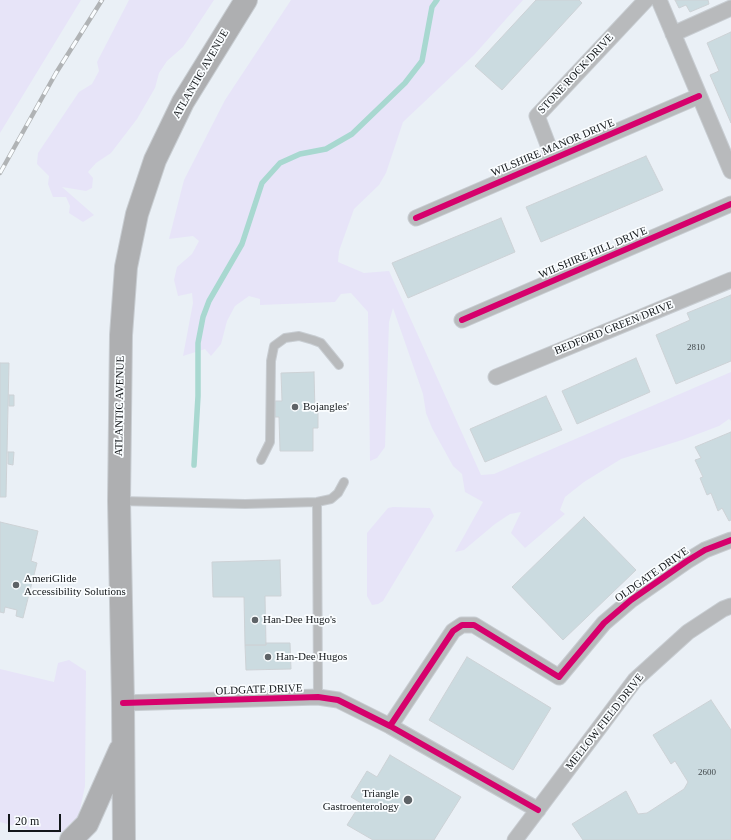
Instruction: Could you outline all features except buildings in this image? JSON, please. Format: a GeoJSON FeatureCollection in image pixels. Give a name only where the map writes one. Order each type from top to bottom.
{"type":"FeatureCollection","features":[{"type":"Feature","properties":{"kind":"main road","name":"ATLANTIC AVENUE"},"geometry":{"type":"LineString","coordinates":[[124,840],[119,500],[123,295],[131,239],[153,167],[182,102],[246,0]]}},
{"type":"Feature","properties":{"kind":"main road"},"geometry":{"type":"LineString","coordinates":[[72,840],[87,824],[123,741]]}},
{"type":"Feature","properties":{"kind":"street","name":"STONE ROCK DRIVE"},"geometry":{"type":"LineString","coordinates":[[553,158],[536,116],[646,0]]}},
{"type":"Feature","properties":{"kind":"street"},"geometry":{"type":"LineString","coordinates":[[659,0],[731,171]]}},
{"type":"Feature","properties":{"kind":"street"},"geometry":{"type":"LineString","coordinates":[[673,34],[731,8]]}},
{"type":"Feature","properties":{"kind":"street","name":"WILSHIRE MANOR DRIVE"},"geometry":{"type":"LineString","coordinates":[[416,218],[699,96]]}},
{"type":"Feature","properties":{"kind":"street","name":"WILSHIRE HILL DRIVE"},"geometry":{"type":"LineString","coordinates":[[462,320],[731,204]]}},
{"type":"Feature","properties":{"kind":"street","name":"BEDFORD GREEN DRIVE"},"geometry":{"type":"LineString","coordinates":[[496,377],[731,280]]}},
{"type":"Feature","properties":{"kind":"street","name":"OLDGATE DRIVE"},"geometry":{"type":"LineString","coordinates":[[390,726],[453,631],[462,625],[474,626],[559,677],[604,623],[631,600],[705,550],[731,540]]}},
{"type":"Feature","properties":{"kind":"street","name":"MELLOW FIELD DRIVE"},"geometry":{"type":"LineString","coordinates":[[515,840],[635,680],[688,632],[723,609],[731,606]]}},
{"type":"Feature","properties":{"kind":"street","name":"OLDGATE DRIVE"},"geometry":{"type":"LineString","coordinates":[[123,703],[318,697],[338,700],[390,726],[538,810]]}},
{"type":"Feature","properties":{"kind":"lane"},"geometry":{"type":"LineString","coordinates":[[260,460],[270,442],[271,362],[274,346],[285,338],[299,336],[306,338],[321,343],[339,365]]}},
{"type":"Feature","properties":{"kind":"lane"},"geometry":{"type":"LineString","coordinates":[[119,500],[245,504],[317,502],[331,499],[338,493],[344,482]]}},
{"type":"Feature","properties":{"kind":"lane"},"geometry":{"type":"LineString","coordinates":[[317,502],[318,697]]}},
{"type":"Feature","properties":{"kind":"shaded area"},"geometry":{"type":"Polygon","coordinates":[[[0,0],[81,0],[0,133],[0,0]]]}},
{"type":"Feature","properties":{"kind":"shaded area"},"geometry":{"type":"Polygon","coordinates":[[[129,0],[214,0],[183,47],[167,61],[159,73],[155,88],[137,119],[111,153],[96,163],[88,172],[93,178],[92,188],[86,191],[62,187],[94,215],[83,222],[69,213],[70,206],[66,197],[53,197],[48,184],[49,176],[37,164],[38,153],[79,92],[92,84],[99,71],[97,62],[129,0]]]}},
{"type":"Feature","properties":{"kind":"shaded area"},"geometry":{"type":"Polygon","coordinates":[[[291,0],[523,0],[474,55],[403,122],[386,173],[379,185],[354,209],[339,251],[338,262],[364,273],[389,271],[481,475],[494,474],[731,372],[731,421],[729,419],[719,426],[682,440],[621,459],[584,482],[565,497],[560,510],[565,514],[525,548],[511,533],[521,512],[510,514],[495,524],[464,550],[455,552],[483,502],[465,492],[462,474],[453,466],[432,428],[426,413],[423,394],[393,308],[389,322],[385,447],[377,458],[370,461],[368,312],[351,293],[341,294],[335,302],[260,305],[260,299],[249,296],[235,306],[227,321],[221,344],[211,356],[205,349],[183,356],[193,303],[192,293],[178,296],[174,280],[177,267],[192,254],[199,241],[193,236],[169,239],[184,180],[225,100],[291,0]]]}},
{"type":"Feature","properties":{"kind":"shaded area"},"geometry":{"type":"Polygon","coordinates":[[[388,508],[430,508],[434,516],[383,601],[372,605],[367,596],[367,533],[388,508]]]}},
{"type":"Feature","properties":{"kind":"shaded area"},"geometry":{"type":"Polygon","coordinates":[[[69,660],[86,671],[85,786],[78,819],[69,824],[72,830],[57,833],[33,831],[0,822],[0,669],[54,682],[58,663],[69,660]]]}},
{"type":"Feature","properties":{"kind":"waterway"},"geometry":{"type":"LineString","coordinates":[[194,465],[198,396],[198,343],[203,317],[209,301],[242,244],[262,183],[280,163],[300,154],[326,149],[352,134],[405,83],[422,61],[432,7],[437,0]]}},
{"type":"Feature","properties":{"kind":"railway"},"geometry":{"type":"LineString","coordinates":[[0,173],[56,73],[102,0]]}},
{"type":"Feature","properties":{"kind":"cycle path"},"geometry":{"type":"LineString","coordinates":[[416,218],[699,96]]}},
{"type":"Feature","properties":{"kind":"cycle path"},"geometry":{"type":"LineString","coordinates":[[462,320],[731,204]]}},
{"type":"Feature","properties":{"kind":"cycle path"},"geometry":{"type":"LineString","coordinates":[[390,726],[453,631],[462,625],[474,625],[559,677],[604,623],[631,600],[705,550],[731,540]]}},
{"type":"Feature","properties":{"kind":"cycle path"},"geometry":{"type":"LineString","coordinates":[[123,703],[318,697],[338,700],[390,726],[538,810]]}},
{"type":"Feature","properties":{"kind":"place","name":"Bojangles'"},"geometry":{"type":"Point","coordinates":[295,407]}},
{"type":"Feature","properties":{"kind":"place","name":"AmeriGlide Accessibility Solutions"},"geometry":{"type":"Point","coordinates":[16,585]}},
{"type":"Feature","properties":{"kind":"place","name":"Han-Dee Hugo's"},"geometry":{"type":"Point","coordinates":[255,620]}},
{"type":"Feature","properties":{"kind":"place","name":"Han-Dee Hugos"},"geometry":{"type":"Point","coordinates":[268,657]}},
{"type":"Feature","properties":{"kind":"place","name":"Triangle Gastroenterology"},"geometry":{"type":"Point","coordinates":[408,800]}}]}
